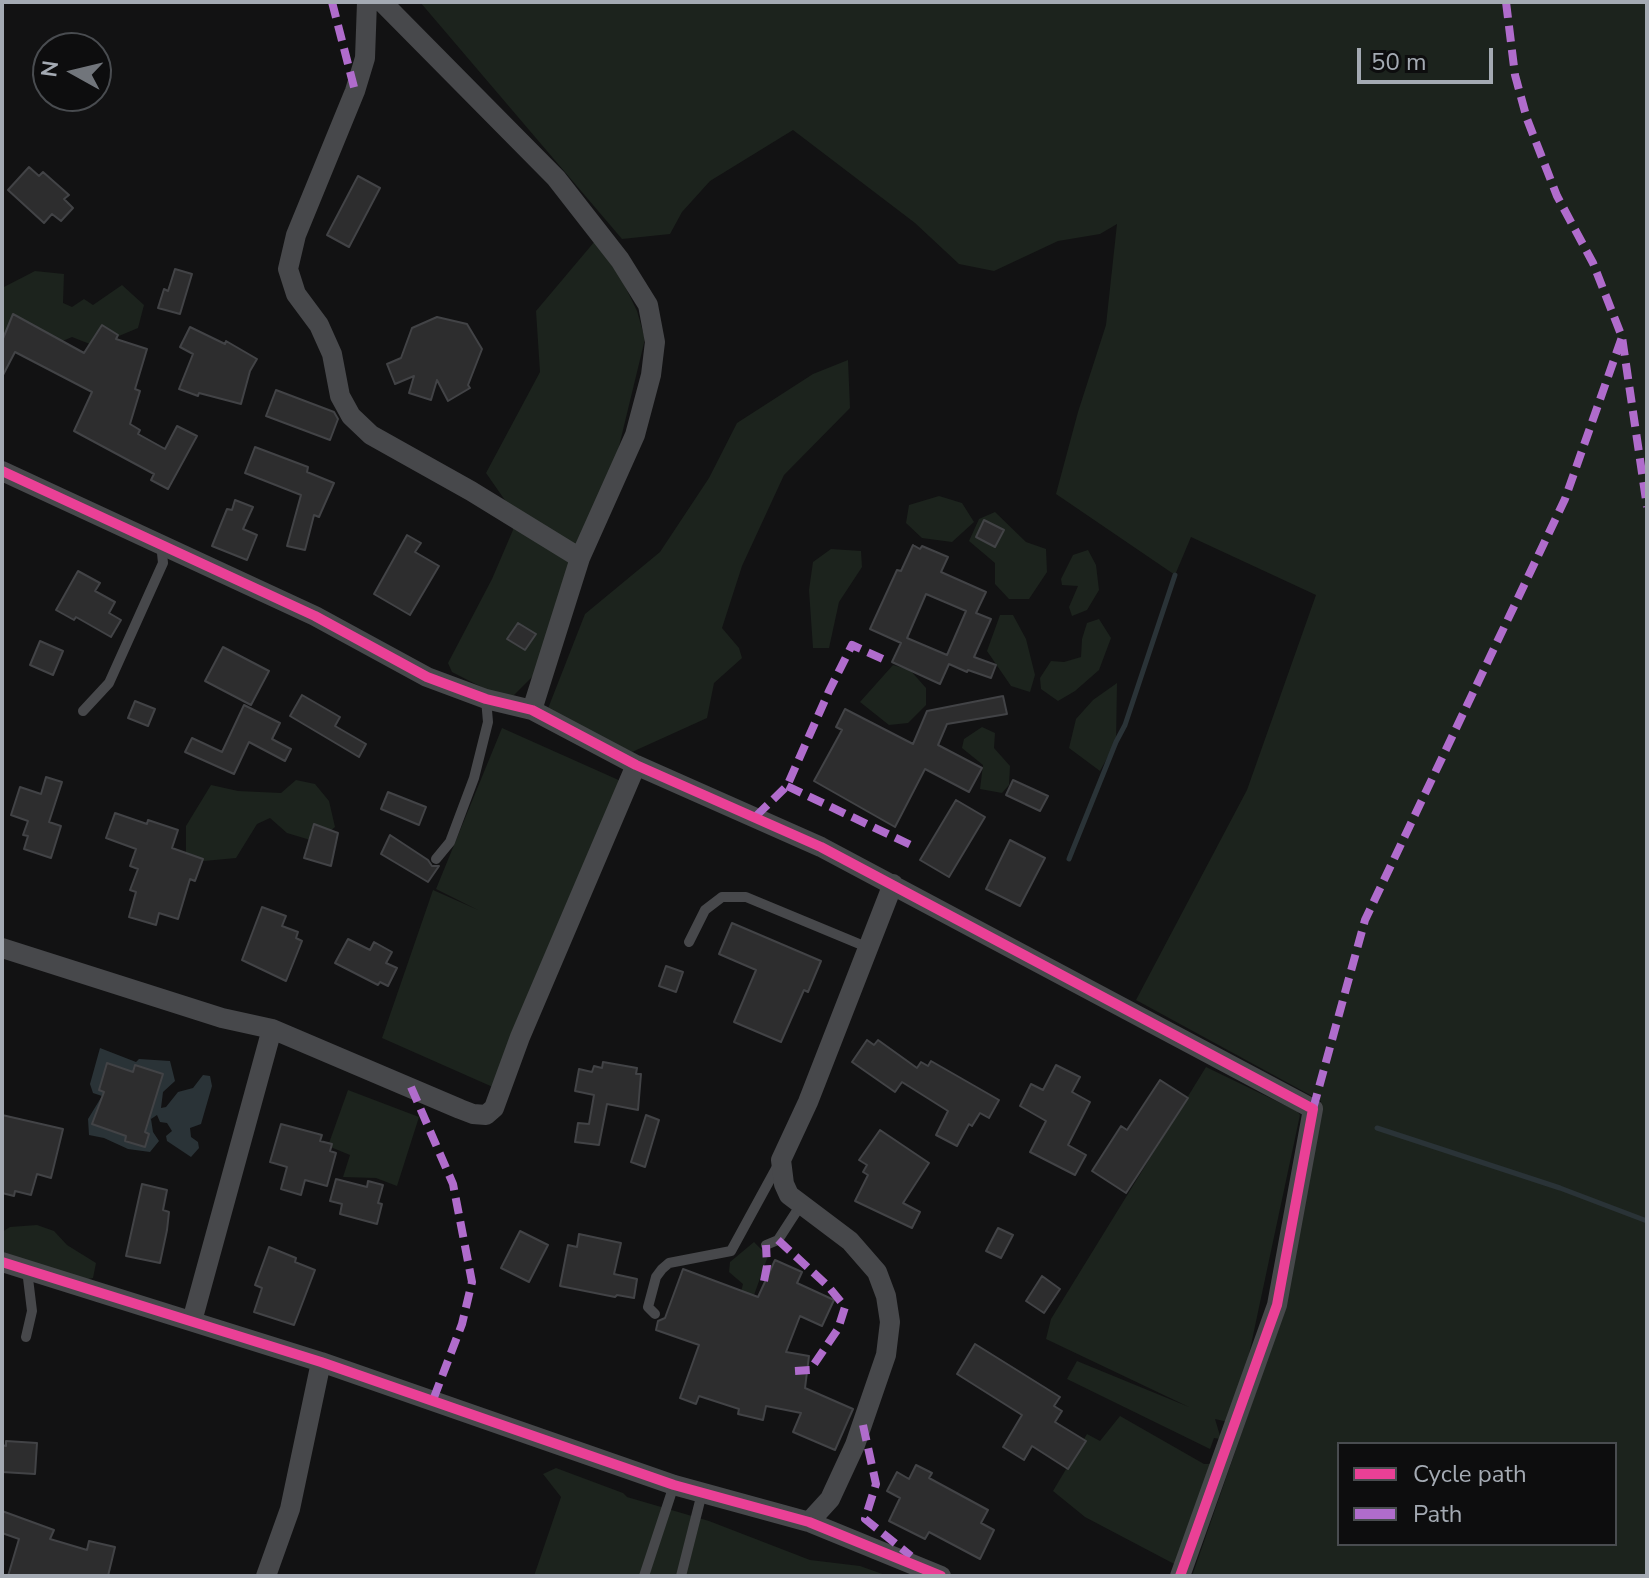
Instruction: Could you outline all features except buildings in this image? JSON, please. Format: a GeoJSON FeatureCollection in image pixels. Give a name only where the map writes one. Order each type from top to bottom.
{"type":"FeatureCollection","features":[{"type":"Feature","properties":{"kind":"street"},"geometry":{"type":"LineString","coordinates":[[367,2],[365,58],[355,91],[296,235],[288,269],[296,294],[319,325],[332,354],[340,396],[351,416],[371,435],[471,491],[580,558]]}},
{"type":"Feature","properties":{"kind":"street"},"geometry":{"type":"LineString","coordinates":[[382,2],[556,178],[620,260],[648,305],[655,342],[635,435],[580,558],[532,710]]}},
{"type":"Feature","properties":{"kind":"street"},"geometry":{"type":"LineString","coordinates":[[2,471],[315,616],[427,677],[486,699],[532,710],[636,765],[782,828],[893,884],[1313,1109],[1277,1305],[1180,1576]]}},
{"type":"Feature","properties":{"kind":"street"},"geometry":{"type":"LineString","coordinates":[[2,948],[222,1018],[272,1029],[460,1109],[486,1115],[494,1108],[520,1037],[636,765]]}},
{"type":"Feature","properties":{"kind":"street"},"geometry":{"type":"LineString","coordinates":[[809,1522],[830,1499],[855,1445],[886,1355],[890,1322],[886,1296],[877,1272],[850,1241],[789,1195],[784,1184],[781,1160],[808,1102],[893,884]]}},
{"type":"Feature","properties":{"kind":"street"},"geometry":{"type":"LineString","coordinates":[[192,1321],[272,1029]]}},
{"type":"Feature","properties":{"kind":"street"},"geometry":{"type":"LineString","coordinates":[[2,1262],[321,1362],[674,1485],[809,1522],[941,1576]]}},
{"type":"Feature","properties":{"kind":"street"},"geometry":{"type":"LineString","coordinates":[[266,1576],[290,1509],[321,1362]]}},
{"type":"Feature","properties":{"kind":"lane"},"geometry":{"type":"LineString","coordinates":[[83,711],[109,683],[163,563],[161,543]]}},
{"type":"Feature","properties":{"kind":"lane"},"geometry":{"type":"LineString","coordinates":[[436,859],[450,842],[474,778],[488,722],[486,699]]}},
{"type":"Feature","properties":{"kind":"lane"},"geometry":{"type":"LineString","coordinates":[[689,942],[705,910],[722,897],[746,897],[869,948]]}},
{"type":"Feature","properties":{"kind":"lane"},"geometry":{"type":"LineString","coordinates":[[655,1314],[648,1307],[656,1277],[662,1269],[669,1263],[731,1251],[781,1160]]}},
{"type":"Feature","properties":{"kind":"lane"},"geometry":{"type":"LineString","coordinates":[[766,1245],[778,1240],[800,1206]]}},
{"type":"Feature","properties":{"kind":"lane"},"geometry":{"type":"LineString","coordinates":[[26,1337],[32,1311],[27,1270]]}},
{"type":"Feature","properties":{"kind":"lane"},"geometry":{"type":"LineString","coordinates":[[644,1576],[674,1485]]}},
{"type":"Feature","properties":{"kind":"lane"},"geometry":{"type":"LineString","coordinates":[[681,1576],[702,1493]]}},
{"type":"Feature","properties":{"kind":"shaded area"},"geometry":{"type":"Polygon","coordinates":[[[420,2],[1647,2],[1647,1221],[1610,1208],[1647,1222],[1647,1576],[1192,1576],[1274,1340],[1321,1101],[1136,1000],[1247,790],[1316,595],[1191,537],[1175,575],[1056,494],[1106,325],[1117,224],[1100,234],[1058,241],[994,271],[959,264],[915,223],[793,130],[710,181],[682,212],[670,234],[622,239],[420,2]]]}},
{"type":"Feature","properties":{"kind":"shaded area"},"geometry":{"type":"Polygon","coordinates":[[[595,241],[622,280],[637,311],[645,339],[614,467],[535,674],[511,698],[497,695],[452,672],[448,663],[492,579],[513,530],[509,506],[486,473],[540,372],[536,311],[595,241]]]}},
{"type":"Feature","properties":{"kind":"shaded area"},"geometry":{"type":"Polygon","coordinates":[[[35,271],[64,274],[63,303],[72,307],[84,299],[93,305],[122,285],[144,305],[138,328],[95,346],[72,337],[53,345],[22,343],[2,336],[2,288],[35,271]]]}},
{"type":"Feature","properties":{"kind":"shaded area"},"geometry":{"type":"Polygon","coordinates":[[[848,360],[850,408],[784,475],[742,566],[722,628],[739,648],[742,658],[714,683],[707,718],[632,752],[547,711],[585,614],[660,552],[709,478],[737,423],[813,374],[848,360]]]}},
{"type":"Feature","properties":{"kind":"shaded area"},"geometry":{"type":"Polygon","coordinates":[[[939,496],[962,503],[974,522],[952,542],[922,538],[906,523],[909,505],[939,496]]]}},
{"type":"Feature","properties":{"kind":"shaded area"},"geometry":{"type":"Polygon","coordinates":[[[995,512],[1026,542],[1046,549],[1047,572],[1029,599],[1009,599],[995,584],[995,563],[969,541],[979,519],[995,512]]]}},
{"type":"Feature","properties":{"kind":"shaded area"},"geometry":{"type":"Polygon","coordinates":[[[831,549],[861,551],[862,567],[839,602],[829,648],[813,648],[809,590],[813,562],[831,549]]]}},
{"type":"Feature","properties":{"kind":"shaded area"},"geometry":{"type":"Polygon","coordinates":[[[1088,550],[1096,565],[1099,590],[1087,610],[1072,616],[1069,607],[1078,586],[1062,585],[1061,579],[1073,555],[1088,550]]]}},
{"type":"Feature","properties":{"kind":"shaded area"},"geometry":{"type":"Polygon","coordinates":[[[1000,615],[1013,615],[1026,639],[1035,675],[1030,692],[1011,686],[987,651],[1000,615]]]}},
{"type":"Feature","properties":{"kind":"shaded area"},"geometry":{"type":"Polygon","coordinates":[[[1099,619],[1111,638],[1099,670],[1058,701],[1041,689],[1040,678],[1051,661],[1064,662],[1081,657],[1087,623],[1099,619]]]}},
{"type":"Feature","properties":{"kind":"shaded area"},"geometry":{"type":"Polygon","coordinates":[[[893,665],[910,670],[926,688],[926,705],[908,723],[889,725],[860,702],[893,665]]]}},
{"type":"Feature","properties":{"kind":"shaded area"},"geometry":{"type":"Polygon","coordinates":[[[1117,683],[1116,742],[1100,771],[1069,748],[1076,719],[1093,700],[1117,683]]]}},
{"type":"Feature","properties":{"kind":"shaded area"},"geometry":{"type":"Polygon","coordinates":[[[982,727],[995,733],[994,748],[1010,766],[1009,785],[1002,793],[980,789],[983,765],[962,748],[964,739],[982,727]]]}},
{"type":"Feature","properties":{"kind":"shaded area"},"geometry":{"type":"Polygon","coordinates":[[[502,728],[623,782],[495,1088],[382,1038],[433,890],[478,910],[436,889],[502,728]]]}},
{"type":"Feature","properties":{"kind":"shaded area"},"geometry":{"type":"Polygon","coordinates":[[[296,780],[315,784],[329,801],[335,827],[317,842],[287,833],[270,818],[257,824],[236,858],[204,861],[186,853],[186,826],[211,785],[238,791],[281,793],[296,780]]]}},
{"type":"Feature","properties":{"kind":"shaded area"},"geometry":{"type":"Polygon","coordinates":[[[100,1048],[136,1062],[139,1059],[170,1061],[175,1081],[163,1092],[161,1108],[166,1107],[178,1092],[193,1088],[203,1075],[210,1076],[212,1086],[201,1124],[190,1128],[191,1137],[198,1142],[199,1148],[191,1157],[167,1141],[166,1136],[172,1131],[167,1123],[160,1122],[157,1115],[151,1119],[153,1132],[159,1141],[150,1152],[128,1149],[89,1135],[88,1119],[102,1096],[93,1093],[90,1084],[100,1048]]]}},
{"type":"Feature","properties":{"kind":"shaded area"},"geometry":{"type":"Polygon","coordinates":[[[1206,1067],[1300,1115],[1242,1387],[1228,1422],[1215,1419],[1221,1439],[1214,1438],[1210,1449],[1067,1379],[1077,1361],[1189,1407],[1046,1339],[1051,1319],[1206,1067]]]}},
{"type":"Feature","properties":{"kind":"shaded area"},"geometry":{"type":"Polygon","coordinates":[[[348,1090],[419,1117],[397,1186],[376,1178],[343,1177],[350,1155],[328,1146],[348,1090]]]}},
{"type":"Feature","properties":{"kind":"shaded area"},"geometry":{"type":"Polygon","coordinates":[[[37,1225],[54,1231],[67,1245],[96,1263],[93,1278],[66,1283],[2,1271],[2,1232],[10,1227],[37,1225]]]}},
{"type":"Feature","properties":{"kind":"shaded area"},"geometry":{"type":"Polygon","coordinates":[[[754,1242],[768,1256],[739,1337],[729,1338],[743,1284],[729,1272],[730,1262],[754,1242]]]}},
{"type":"Feature","properties":{"kind":"shaded area"},"geometry":{"type":"Polygon","coordinates":[[[1120,1416],[1204,1464],[1212,1464],[1180,1567],[1085,1517],[1053,1491],[1087,1434],[1100,1441],[1120,1416]]]}},
{"type":"Feature","properties":{"kind":"shaded area"},"geometry":{"type":"Polygon","coordinates":[[[556,1468],[627,1497],[709,1521],[810,1560],[860,1566],[888,1576],[534,1576],[561,1497],[543,1474],[556,1468]]]}},
{"type":"Feature","properties":{"kind":"waterway"},"geometry":{"type":"LineString","coordinates":[[1069,859],[1125,725],[1175,575]]}},
{"type":"Feature","properties":{"kind":"waterway"},"geometry":{"type":"LineString","coordinates":[[1377,1128],[1560,1188],[1647,1221]]}},
{"type":"Feature","properties":{"kind":"marked path"},"geometry":{"type":"LineString","coordinates":[[332,2],[355,91]]}},
{"type":"Feature","properties":{"kind":"marked path"},"geometry":{"type":"LineString","coordinates":[[1506,2],[1515,75],[1527,119],[1557,196],[1593,263],[1622,337],[1647,507]]}},
{"type":"Feature","properties":{"kind":"marked path"},"geometry":{"type":"LineString","coordinates":[[1313,1109],[1365,920],[1565,499],[1622,337]]}},
{"type":"Feature","properties":{"kind":"marked path"},"geometry":{"type":"LineString","coordinates":[[756,816],[787,786],[852,645],[887,661]]}},
{"type":"Feature","properties":{"kind":"marked path"},"geometry":{"type":"LineString","coordinates":[[787,786],[915,847]]}},
{"type":"Feature","properties":{"kind":"marked path"},"geometry":{"type":"LineString","coordinates":[[411,1087],[453,1184],[472,1282],[462,1324],[433,1400]]}},
{"type":"Feature","properties":{"kind":"marked path"},"geometry":{"type":"LineString","coordinates":[[778,1240],[828,1286],[845,1307],[838,1329],[810,1370],[795,1371]]}},
{"type":"Feature","properties":{"kind":"marked path"},"geometry":{"type":"LineString","coordinates":[[764,1281],[766,1245]]}},
{"type":"Feature","properties":{"kind":"marked path"},"geometry":{"type":"LineString","coordinates":[[863,1425],[876,1484],[865,1519],[911,1556]]}},
{"type":"Feature","properties":{"kind":"cycle path"},"geometry":{"type":"LineString","coordinates":[[2,471],[315,616],[427,677],[486,699],[532,710],[636,765],[821,847],[1313,1109],[1277,1305],[1180,1576]]}},
{"type":"Feature","properties":{"kind":"cycle path"},"geometry":{"type":"LineString","coordinates":[[2,1262],[321,1362],[674,1485],[809,1522],[941,1576]]}}]}
